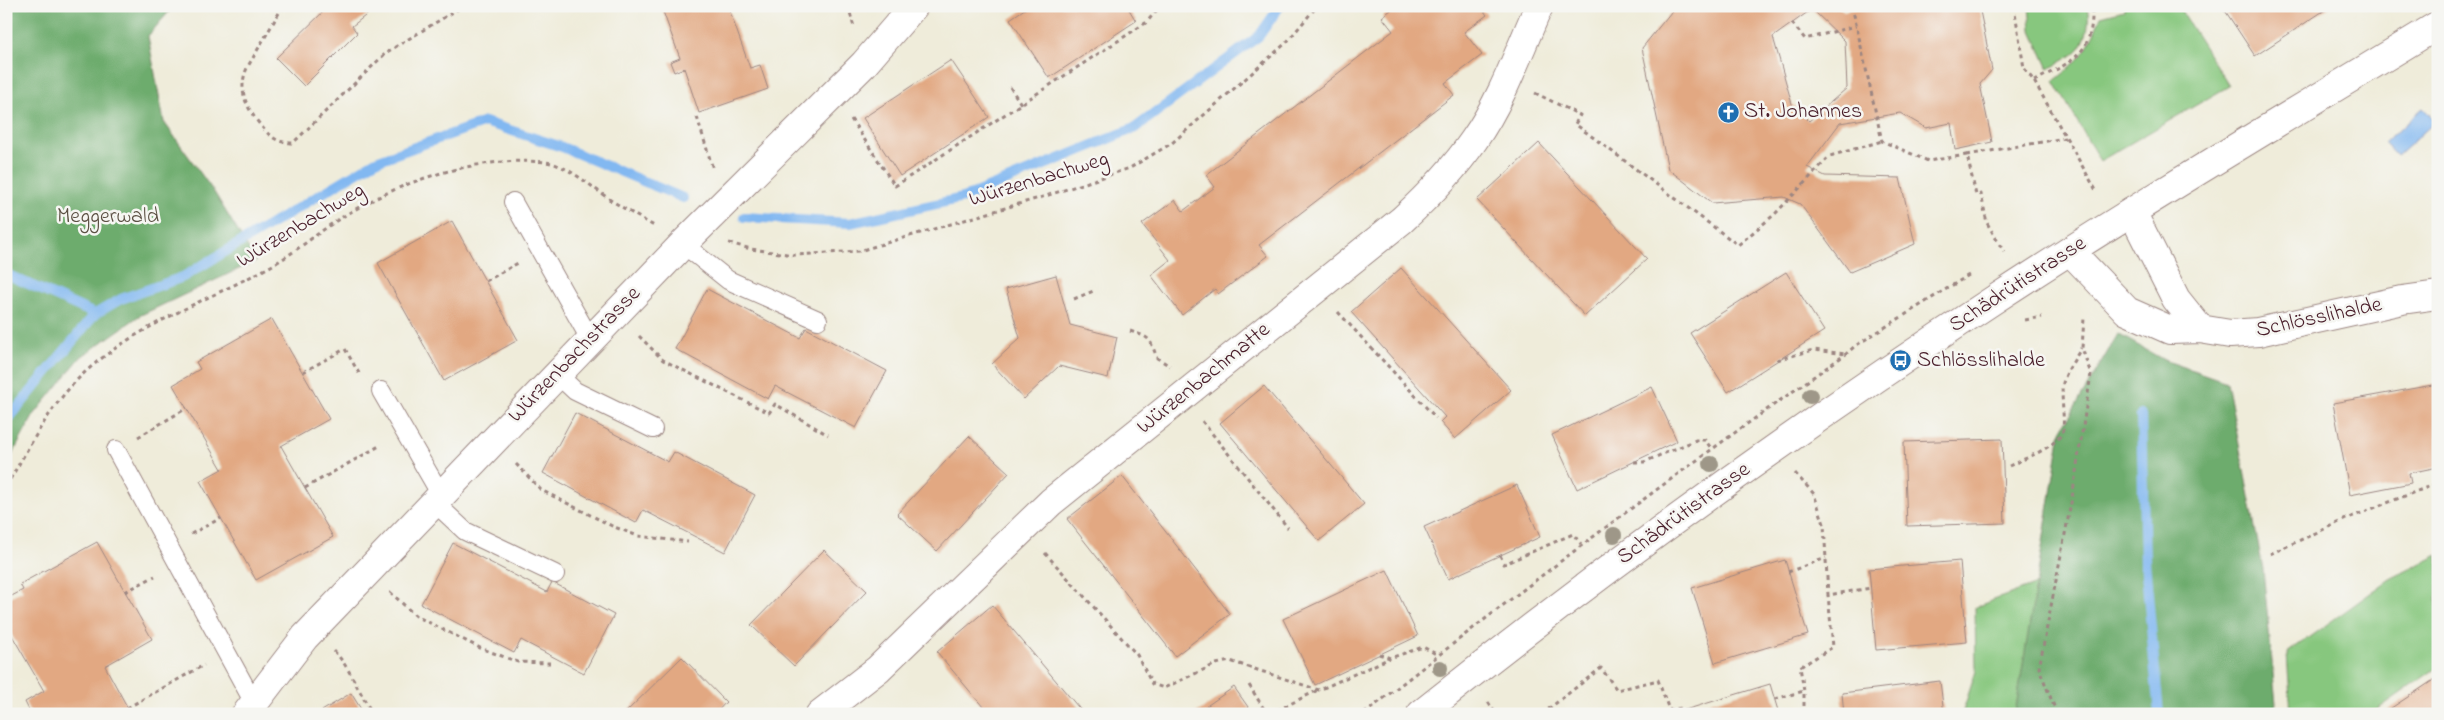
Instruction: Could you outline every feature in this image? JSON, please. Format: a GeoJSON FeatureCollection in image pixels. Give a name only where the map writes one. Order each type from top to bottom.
{"type":"FeatureCollection","features":[{"type":"Feature","properties":{"kind":"street","name":"Würzenbachstrasse"},"geometry":{"type":"LineString","coordinates":[[250,708],[313,630],[437,498],[616,313],[672,237],[734,194],[869,58],[914,6]]}},
{"type":"Feature","properties":{"kind":"street","name":"Würzenbachmatte"},"geometry":{"type":"LineString","coordinates":[[820,714],[878,669],[1051,502],[1402,220],[1427,197],[1474,140],[1507,80],[1539,6]]}},
{"type":"Feature","properties":{"kind":"street","name":"Schädrütistrasse"},"geometry":{"type":"LineString","coordinates":[[1422,714],[1637,547],[1902,361],[2132,212],[2438,25]]}},
{"type":"Feature","properties":{"kind":"street"},"geometry":{"type":"LineString","coordinates":[[2132,212],[2176,300],[2200,329]]}},
{"type":"Feature","properties":{"kind":"street","name":"Schlösslihalde"},"geometry":{"type":"LineString","coordinates":[[2070,251],[2127,311],[2170,330],[2200,329],[2230,334],[2258,332],[2402,300],[2438,294]]}},
{"type":"Feature","properties":{"kind":"lane"},"geometry":{"type":"LineString","coordinates":[[512,202],[590,339]]}},
{"type":"Feature","properties":{"kind":"lane"},"geometry":{"type":"LineString","coordinates":[[672,237],[728,280],[818,320]]}},
{"type":"Feature","properties":{"kind":"lane"},"geometry":{"type":"LineString","coordinates":[[557,374],[575,391],[653,429]]}},
{"type":"Feature","properties":{"kind":"lane"},"geometry":{"type":"LineString","coordinates":[[381,391],[437,498],[465,531],[555,574]]}},
{"type":"Feature","properties":{"kind":"lane"},"geometry":{"type":"LineString","coordinates":[[116,450],[250,708]]}},
{"type":"Feature","properties":{"kind":"path"},"geometry":{"type":"LineString","coordinates":[[283,6],[247,68],[242,86],[245,104],[266,133],[280,143],[293,143],[387,52],[463,6]]}},
{"type":"Feature","properties":{"kind":"path"},"geometry":{"type":"LineString","coordinates":[[834,94],[896,186],[1147,22],[1160,6]]}},
{"type":"Feature","properties":{"kind":"path","name":"Würzenbachweg"},"geometry":{"type":"LineString","coordinates":[[726,242],[751,249],[794,254],[859,251],[1037,199],[1130,168],[1172,143],[1286,43],[1317,6]]}},
{"type":"Feature","properties":{"kind":"path"},"geometry":{"type":"LineString","coordinates":[[1852,6],[1882,141]]}},
{"type":"Feature","properties":{"kind":"path"},"geometry":{"type":"LineString","coordinates":[[2014,6],[2024,68],[2034,81],[2097,192]]}},
{"type":"Feature","properties":{"kind":"path"},"geometry":{"type":"LineString","coordinates":[[2034,81],[2066,64],[2082,52],[2091,33],[2092,6]]}},
{"type":"Feature","properties":{"kind":"path"},"geometry":{"type":"LineString","coordinates":[[1792,23],[1804,39],[1856,26]]}},
{"type":"Feature","properties":{"kind":"path"},"geometry":{"type":"LineString","coordinates":[[1507,80],[1580,115],[1575,124],[1738,245],[1775,214],[1830,156],[1882,141],[1928,161],[2065,138]]}},
{"type":"Feature","properties":{"kind":"path"},"geometry":{"type":"LineString","coordinates":[[1010,87],[1021,104]]}},
{"type":"Feature","properties":{"kind":"path"},"geometry":{"type":"LineString","coordinates":[[697,117],[716,179],[734,194]]}},
{"type":"Feature","properties":{"kind":"path"},"geometry":{"type":"LineString","coordinates":[[1967,155],[1976,195],[1981,194],[1987,223],[2004,252],[1996,258]]}},
{"type":"Feature","properties":{"kind":"path","name":"Würzenbachweg"},"geometry":{"type":"LineString","coordinates":[[6,486],[53,410],[78,379],[114,349],[274,264],[336,222],[395,190],[442,172],[491,162],[547,162],[588,183],[611,200],[672,237]]}},
{"type":"Feature","properties":{"kind":"path"},"geometry":{"type":"LineString","coordinates":[[486,281],[522,261]]}},
{"type":"Feature","properties":{"kind":"path"},"geometry":{"type":"LineString","coordinates":[[1854,346],[1980,268]]}},
{"type":"Feature","properties":{"kind":"path"},"geometry":{"type":"LineString","coordinates":[[1318,286],[1351,329],[1436,418]]}},
{"type":"Feature","properties":{"kind":"path"},"geometry":{"type":"LineString","coordinates":[[1074,299],[1096,290]]}},
{"type":"Feature","properties":{"kind":"path"},"geometry":{"type":"LineString","coordinates":[[616,313],[663,360],[769,413],[775,404],[828,435]]}},
{"type":"Feature","properties":{"kind":"path"},"geometry":{"type":"LineString","coordinates":[[2057,714],[2039,668],[2072,498],[2091,374],[2082,348],[2084,318]]}},
{"type":"Feature","properties":{"kind":"path"},"geometry":{"type":"LineString","coordinates":[[1130,330],[1147,336],[1152,340],[1160,362],[1182,370],[1188,392],[1288,528]]}},
{"type":"Feature","properties":{"kind":"path"},"geometry":{"type":"LineString","coordinates":[[2009,466],[2046,447],[2062,434],[2064,426],[2061,408],[2063,381],[2082,348]]}},
{"type":"Feature","properties":{"kind":"path"},"geometry":{"type":"LineString","coordinates":[[1777,360],[1813,350],[1846,354]]}},
{"type":"Feature","properties":{"kind":"path"},"geometry":{"type":"LineString","coordinates":[[116,450],[187,408]]}},
{"type":"Feature","properties":{"kind":"path"},"geometry":{"type":"LineString","coordinates":[[1634,462],[1644,462],[1696,440],[1705,440],[1711,448]]}},
{"type":"Feature","properties":{"kind":"path"},"geometry":{"type":"LineString","coordinates":[[492,441],[541,490],[612,526],[638,536],[688,542]]}},
{"type":"Feature","properties":{"kind":"path"},"geometry":{"type":"LineString","coordinates":[[305,488],[387,442]]}},
{"type":"Feature","properties":{"kind":"path"},"geometry":{"type":"LineString","coordinates":[[1793,471],[1814,494],[1824,524],[1833,647],[1800,667],[1804,692],[1804,714]]}},
{"type":"Feature","properties":{"kind":"path"},"geometry":{"type":"LineString","coordinates":[[2270,554],[2346,519],[2438,483]]}},
{"type":"Feature","properties":{"kind":"path"},"geometry":{"type":"LineString","coordinates":[[1500,555],[1504,564],[1573,534],[1581,544]]}},
{"type":"Feature","properties":{"kind":"path"},"geometry":{"type":"LineString","coordinates":[[1788,572],[1826,558]]}},
{"type":"Feature","properties":{"kind":"path"},"geometry":{"type":"LineString","coordinates":[[1058,568],[1137,655],[1152,684],[1157,687],[1164,688],[1216,664],[1230,661],[1319,690]]}},
{"type":"Feature","properties":{"kind":"path"},"geometry":{"type":"LineString","coordinates":[[368,571],[416,616],[480,648],[518,662],[550,663]]}},
{"type":"Feature","properties":{"kind":"path"},"geometry":{"type":"LineString","coordinates":[[125,592],[159,573]]}},
{"type":"Feature","properties":{"kind":"path"},"geometry":{"type":"LineString","coordinates":[[1828,595],[1871,588]]}},
{"type":"Feature","properties":{"kind":"path"},"geometry":{"type":"LineString","coordinates":[[313,630],[348,666],[356,688],[373,714]]}},
{"type":"Feature","properties":{"kind":"path"},"geometry":{"type":"LineString","coordinates":[[1249,685],[1268,714],[1390,658],[1423,646],[1438,655]]}},
{"type":"Feature","properties":{"kind":"path"},"geometry":{"type":"LineString","coordinates":[[1379,654],[1390,658]]}},
{"type":"Feature","properties":{"kind":"path"},"geometry":{"type":"LineString","coordinates":[[127,708],[210,662]]}},
{"type":"Feature","properties":{"kind":"path"},"geometry":{"type":"LineString","coordinates":[[1542,714],[1601,668],[1617,690],[1658,680],[1669,710],[1682,708],[1682,711]]}},
{"type":"Feature","properties":{"kind":"path"},"geometry":{"type":"LineString","coordinates":[[1775,699],[1804,692]]}},
{"type":"Feature","properties":{"kind":"path"},"geometry":{"type":"LineString","coordinates":[[1832,714],[1844,711]]}},
{"type":"Feature","properties":{"kind":"green space","name":"Meggerwald"},"geometry":{"type":"Polygon","coordinates":[[[6,6],[174,6],[148,36],[164,122],[214,192],[256,261],[139,316],[81,357],[34,415],[6,466],[6,6]]]}},
{"type":"Feature","properties":{"kind":"green space"},"geometry":{"type":"Polygon","coordinates":[[[2029,6],[2087,6],[2088,28],[2082,45],[2073,55],[2049,69],[2031,29],[2029,6]]]}},
{"type":"Feature","properties":{"kind":"green space"},"geometry":{"type":"Polygon","coordinates":[[[2124,6],[2178,6],[2229,86],[2100,161],[2054,81],[2078,60],[2088,45],[2101,16],[2124,10],[2124,6]]]}},
{"type":"Feature","properties":{"kind":"green space"},"geometry":{"type":"Polygon","coordinates":[[[2118,334],[2164,360],[2227,382],[2263,569],[2277,714],[2015,714],[2061,431],[2118,334]]]}},
{"type":"Feature","properties":{"kind":"green space"},"geometry":{"type":"Polygon","coordinates":[[[2438,555],[2438,667],[2371,714],[2291,714],[2287,653],[2390,579],[2438,555]]]}},
{"type":"Feature","properties":{"kind":"green space"},"geometry":{"type":"Polygon","coordinates":[[[2037,584],[2015,714],[1962,714],[1976,671],[1975,607],[2037,584]]]}},
{"type":"Feature","properties":{"kind":"water"},"geometry":{"type":"Polygon","coordinates":[[[2423,108],[2436,121],[2397,156],[2384,142],[2423,108]]]}},
{"type":"Feature","properties":{"kind":"building"},"geometry":{"type":"Polygon","coordinates":[[[329,6],[378,6],[352,26],[357,33],[304,86],[276,58],[329,6]]]}},
{"type":"Feature","properties":{"kind":"building"},"geometry":{"type":"Polygon","coordinates":[[[661,6],[728,6],[750,68],[760,65],[768,89],[699,113],[684,68],[674,72],[670,62],[680,58],[661,6]]]}},
{"type":"Feature","properties":{"kind":"building"},"geometry":{"type":"Polygon","coordinates":[[[1029,6],[1127,6],[1136,21],[1049,78],[1010,19],[1029,6]]]}},
{"type":"Feature","properties":{"kind":"building"},"geometry":{"type":"Polygon","coordinates":[[[1396,6],[1480,6],[1487,15],[1464,32],[1482,55],[1445,83],[1454,95],[1259,245],[1268,256],[1218,294],[1215,289],[1182,315],[1151,275],[1170,260],[1142,224],[1175,200],[1183,211],[1215,187],[1206,175],[1393,31],[1382,17],[1396,6]]]}},
{"type":"Feature","properties":{"kind":"building"},"geometry":{"type":"Polygon","coordinates":[[[1676,6],[1837,6],[1844,11],[1866,6],[1979,6],[1992,70],[1980,84],[1992,142],[1955,150],[1951,123],[1926,128],[1900,113],[1840,123],[1807,167],[1825,176],[1900,178],[1915,244],[1850,272],[1800,204],[1784,197],[1712,203],[1668,169],[1642,48],[1676,6]],[[1812,9],[1773,37],[1792,104],[1809,121],[1847,88],[1845,41],[1812,9]]]}},
{"type":"Feature","properties":{"kind":"building"},"geometry":{"type":"Polygon","coordinates":[[[2222,6],[2331,6],[2255,56],[2222,6]]]}},
{"type":"Feature","properties":{"kind":"building"},"geometry":{"type":"Polygon","coordinates":[[[951,60],[989,117],[900,176],[863,118],[951,60]]]}},
{"type":"Feature","properties":{"kind":"building"},"geometry":{"type":"Polygon","coordinates":[[[1539,143],[1647,259],[1585,316],[1477,200],[1539,143]]]}},
{"type":"Feature","properties":{"kind":"building"},"geometry":{"type":"Polygon","coordinates":[[[452,221],[518,340],[444,381],[378,263],[452,221]]]}},
{"type":"Feature","properties":{"kind":"building"},"geometry":{"type":"Polygon","coordinates":[[[1401,268],[1511,390],[1455,439],[1440,422],[1445,417],[1351,312],[1401,268]]]}},
{"type":"Feature","properties":{"kind":"building"},"geometry":{"type":"Polygon","coordinates":[[[1786,272],[1824,331],[1728,392],[1690,333],[1786,272]]]}},
{"type":"Feature","properties":{"kind":"building"},"geometry":{"type":"Polygon","coordinates":[[[1056,275],[1070,325],[1117,337],[1108,378],[1059,366],[1024,399],[992,364],[1020,338],[1006,289],[1056,275]]]}},
{"type":"Feature","properties":{"kind":"building"},"geometry":{"type":"Polygon","coordinates":[[[707,289],[800,338],[806,328],[887,371],[856,428],[775,386],[768,399],[675,349],[707,289]]]}},
{"type":"Feature","properties":{"kind":"building"},"geometry":{"type":"Polygon","coordinates":[[[272,319],[329,419],[281,446],[333,537],[256,580],[200,481],[222,469],[173,385],[200,369],[196,362],[272,319]]]}},
{"type":"Feature","properties":{"kind":"building"},"geometry":{"type":"Polygon","coordinates":[[[2438,384],[2438,467],[2409,473],[2411,483],[2350,495],[2333,403],[2438,384]]]}},
{"type":"Feature","properties":{"kind":"building"},"geometry":{"type":"Polygon","coordinates":[[[1264,386],[1364,504],[1319,541],[1220,423],[1264,386]]]}},
{"type":"Feature","properties":{"kind":"building"},"geometry":{"type":"Polygon","coordinates":[[[1652,387],[1677,441],[1577,489],[1552,435],[1652,387]]]}},
{"type":"Feature","properties":{"kind":"building"},"geometry":{"type":"Polygon","coordinates":[[[575,413],[668,462],[674,452],[755,495],[725,552],[643,510],[636,523],[543,473],[575,413]]]}},
{"type":"Feature","properties":{"kind":"building"},"geometry":{"type":"Polygon","coordinates":[[[969,436],[1009,473],[937,551],[897,514],[969,436]]]}},
{"type":"Feature","properties":{"kind":"building"},"geometry":{"type":"Polygon","coordinates":[[[2002,439],[2005,523],[1907,526],[1904,442],[2002,439]]]}},
{"type":"Feature","properties":{"kind":"building"},"geometry":{"type":"Polygon","coordinates":[[[1122,476],[1230,614],[1175,656],[1067,519],[1122,476]]]}},
{"type":"Feature","properties":{"kind":"building"},"geometry":{"type":"Polygon","coordinates":[[[1517,485],[1540,537],[1448,579],[1424,527],[1517,485]]]}},
{"type":"Feature","properties":{"kind":"building"},"geometry":{"type":"Polygon","coordinates":[[[97,542],[152,639],[105,666],[131,714],[31,714],[25,702],[44,691],[6,625],[6,599],[23,590],[20,584],[97,542]]]}},
{"type":"Feature","properties":{"kind":"building"},"geometry":{"type":"Polygon","coordinates":[[[453,543],[547,592],[552,582],[614,615],[584,673],[521,640],[514,653],[421,604],[453,543]]]}},
{"type":"Feature","properties":{"kind":"building"},"geometry":{"type":"Polygon","coordinates":[[[824,550],[867,591],[794,666],[751,625],[824,550]]]}},
{"type":"Feature","properties":{"kind":"building"},"geometry":{"type":"Polygon","coordinates":[[[1785,560],[1808,635],[1715,663],[1692,588],[1785,560]]]}},
{"type":"Feature","properties":{"kind":"building"},"geometry":{"type":"Polygon","coordinates":[[[1960,561],[1967,642],[1876,650],[1869,569],[1960,561]]]}},
{"type":"Feature","properties":{"kind":"building"},"geometry":{"type":"Polygon","coordinates":[[[1387,570],[1418,636],[1315,685],[1283,619],[1387,570]]]}},
{"type":"Feature","properties":{"kind":"building"},"geometry":{"type":"Polygon","coordinates":[[[992,605],[1084,714],[989,714],[937,652],[992,605]]]}},
{"type":"Feature","properties":{"kind":"building"},"geometry":{"type":"Polygon","coordinates":[[[682,657],[726,702],[715,714],[624,714],[682,657]]]}},
{"type":"Feature","properties":{"kind":"building"},"geometry":{"type":"Polygon","coordinates":[[[2438,677],[2438,714],[2382,714],[2414,693],[2438,677]]]}},
{"type":"Feature","properties":{"kind":"building"},"geometry":{"type":"Polygon","coordinates":[[[1940,681],[1944,714],[1844,714],[1842,693],[1940,681]]]}},
{"type":"Feature","properties":{"kind":"building"},"geometry":{"type":"Polygon","coordinates":[[[1770,684],[1779,714],[1675,714],[1675,713],[1770,684]]]}},
{"type":"Feature","properties":{"kind":"building"},"geometry":{"type":"Polygon","coordinates":[[[1234,687],[1253,714],[1195,714],[1234,687]]]}},
{"type":"Feature","properties":{"kind":"building"},"geometry":{"type":"Polygon","coordinates":[[[351,693],[364,714],[317,714],[351,693]]]}},
{"type":"Feature","properties":{"kind":"waterway"},"geometry":{"type":"LineString","coordinates":[[744,217],[850,223],[963,198],[1135,128],[1259,36],[1280,6]]}},
{"type":"Feature","properties":{"kind":"waterway"},"geometry":{"type":"LineString","coordinates":[[6,422],[95,314],[121,299],[183,277],[376,161],[485,122],[562,147],[683,198]]}},
{"type":"Feature","properties":{"kind":"waterway"},"geometry":{"type":"LineString","coordinates":[[6,274],[95,314]]}},
{"type":"Feature","properties":{"kind":"waterway"},"geometry":{"type":"LineString","coordinates":[[2141,415],[2145,562],[2159,714]]}},
{"type":"Feature","properties":{"kind":"place","name":"St. Johannes"},"geometry":{"type":"Point","coordinates":[1728,112]}},
{"type":"Feature","properties":{"kind":"place","name":"Schlösslihalde"},"geometry":{"type":"Point","coordinates":[1901,361]}}]}
